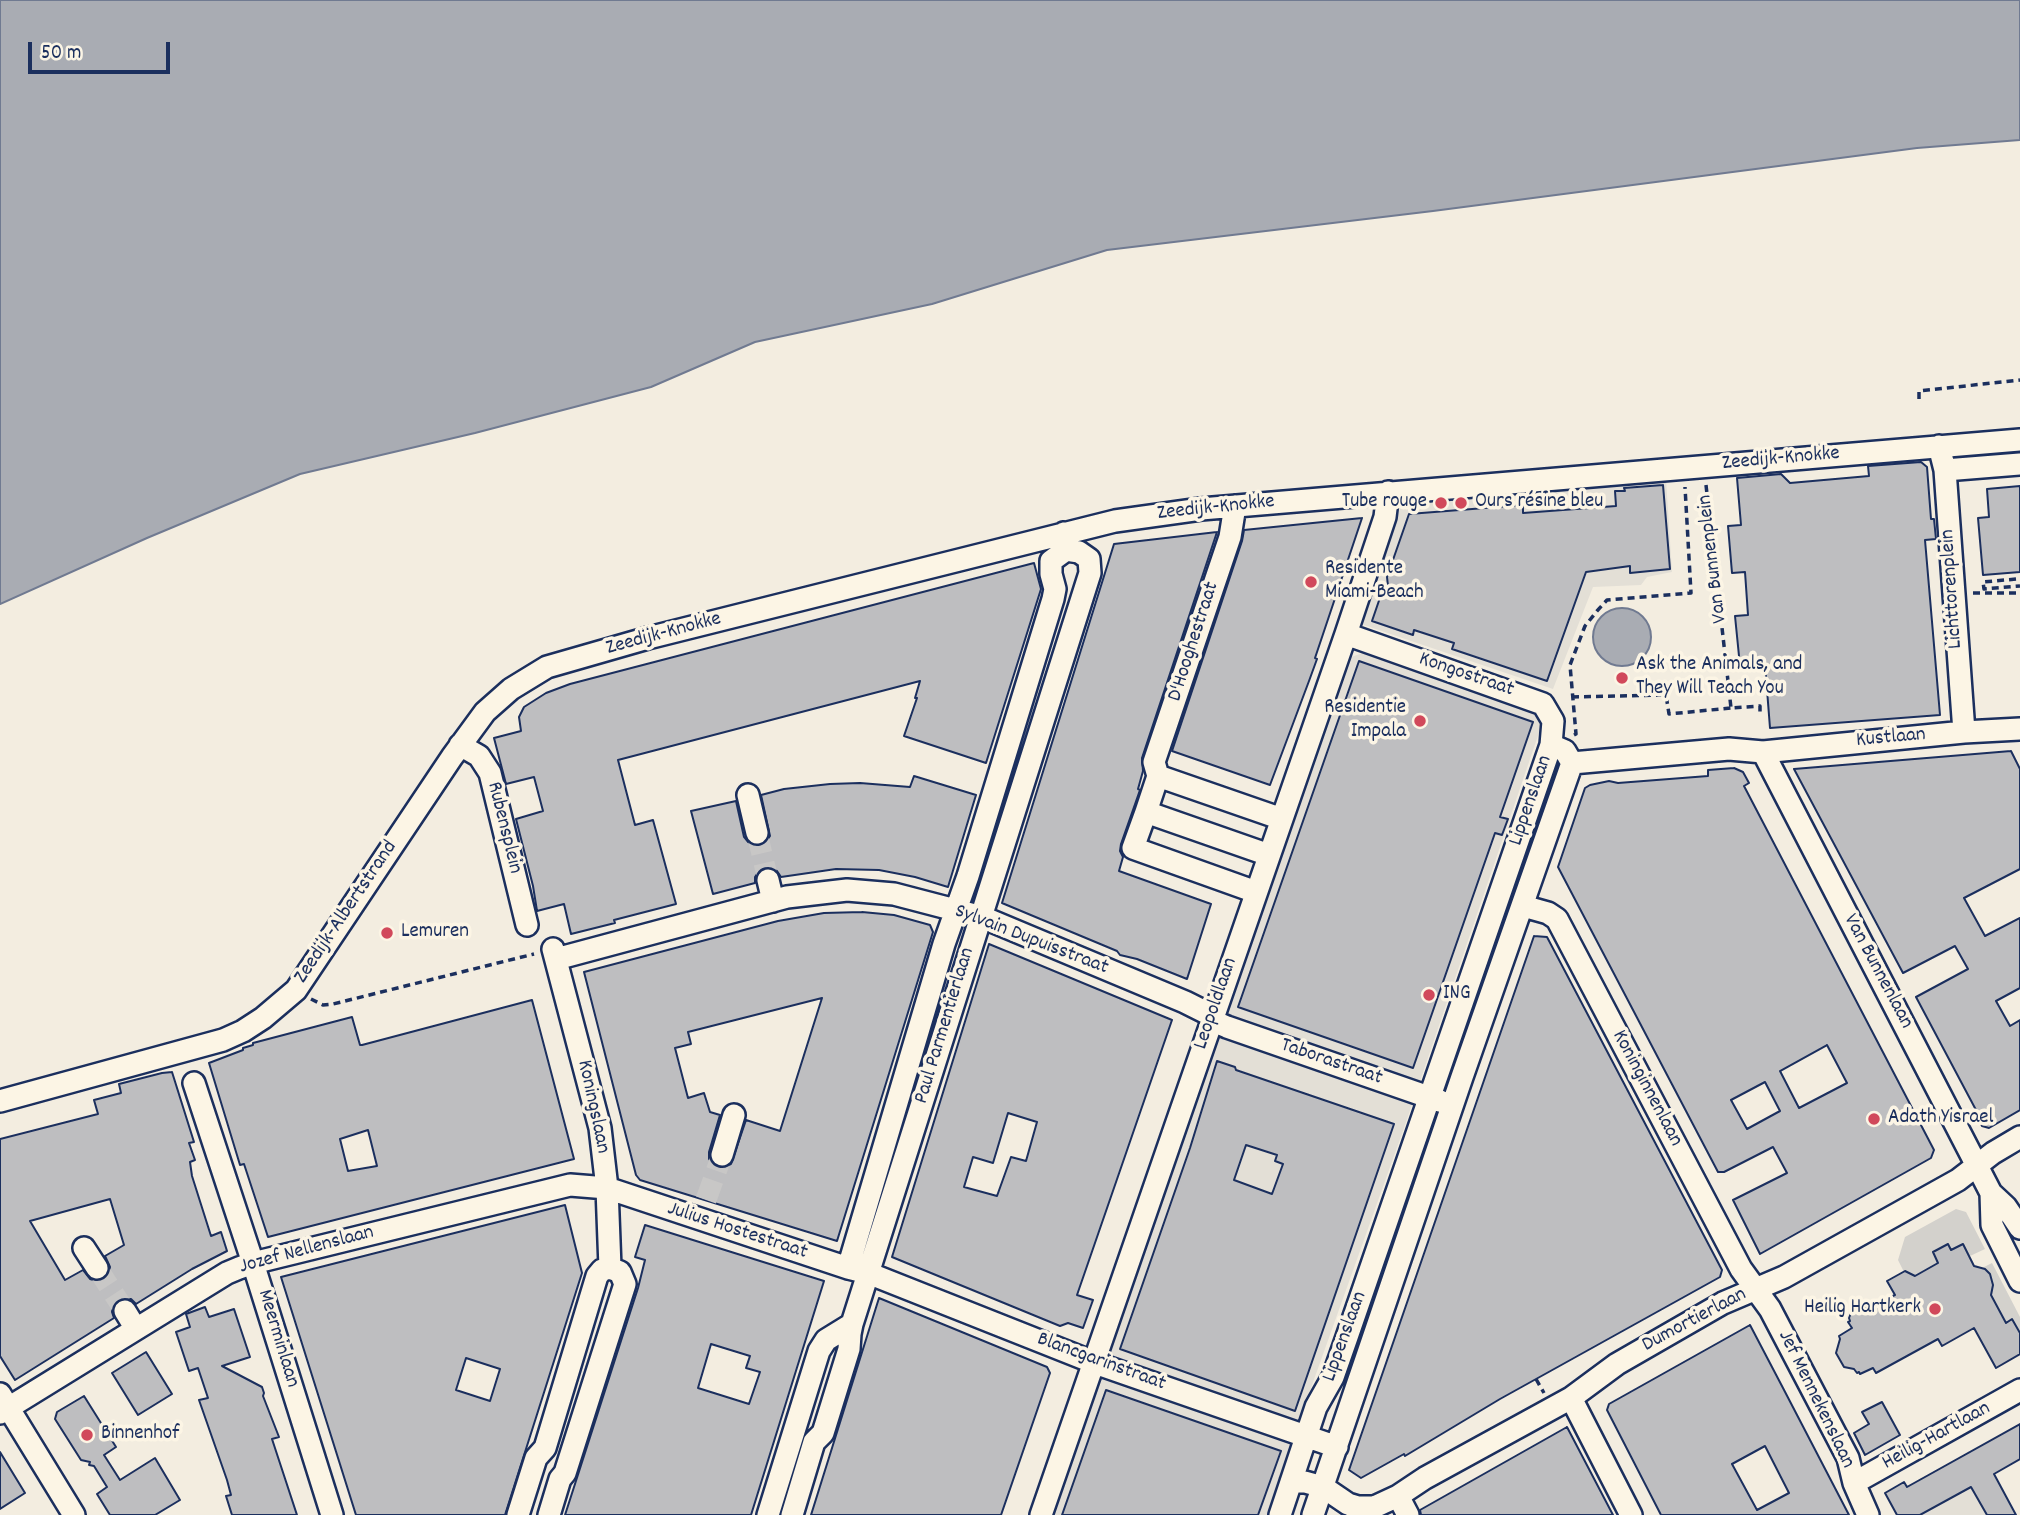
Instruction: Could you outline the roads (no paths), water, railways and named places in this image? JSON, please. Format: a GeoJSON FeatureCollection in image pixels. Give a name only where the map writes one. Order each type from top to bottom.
{"type":"FeatureCollection","features":[{"type":"Feature","properties":{"kind":"street","name":"Zeedijk-Knokke"},"geometry":{"type":"LineString","coordinates":[[460,745],[485,712],[511,690],[547,667],[648,638],[1065,541],[1115,521],[1201,509],[1388,492],[2020,440]]}},
{"type":"Feature","properties":{"kind":"street","name":"Lichttorenplein"},"geometry":{"type":"LineString","coordinates":[[1939,446],[1945,470],[1964,733]]}},
{"type":"Feature","properties":{"kind":"street"},"geometry":{"type":"LineString","coordinates":[[1945,470],[2020,464]]}},
{"type":"Feature","properties":{"kind":"street","name":"Leopoldlaan"},"geometry":{"type":"LineString","coordinates":[[1041,1515],[1346,634],[1385,517],[1388,492]]}},
{"type":"Feature","properties":{"kind":"street","name":"D'Hooghestraat"},"geometry":{"type":"LineString","coordinates":[[1235,506],[1230,537],[1154,762],[1158,776],[1133,848],[1256,892]]}},
{"type":"Feature","properties":{"kind":"street","name":"Paul Parmentierlaan"},"geometry":{"type":"LineString","coordinates":[[792,1515],[814,1442],[823,1433],[849,1349],[858,1271],[955,910],[1054,599],[1051,561],[1065,541],[1088,559],[1090,573],[982,918],[858,1271]]}},
{"type":"Feature","properties":{"kind":"street","name":"Kongostraat"},"geometry":{"type":"LineString","coordinates":[[1346,634],[1543,704],[1552,721],[1551,746]]}},
{"type":"Feature","properties":{"kind":"street","name":"Kustlaan"},"geometry":{"type":"LineString","coordinates":[[1763,752],[2020,729]]}},
{"type":"Feature","properties":{"kind":"street","name":"Rubensplein"},"geometry":{"type":"LineString","coordinates":[[460,745],[479,756],[490,773],[527,925]]}},
{"type":"Feature","properties":{"kind":"street","name":"Zeedijk-Albertstrand"},"geometry":{"type":"LineString","coordinates":[[0,1101],[223,1040],[264,1018],[296,990],[460,745]]}},
{"type":"Feature","properties":{"kind":"street","name":"Lippenslaan"},"geometry":{"type":"LineString","coordinates":[[1283,1513],[1316,1407],[1333,1377],[1551,746],[1565,751],[1572,763],[1313,1515]]}},
{"type":"Feature","properties":{"kind":"street"},"geometry":{"type":"LineString","coordinates":[[1572,763],[1729,749],[1763,752]]}},
{"type":"Feature","properties":{"kind":"street","name":"Van Bunnenlaan"},"geometry":{"type":"LineString","coordinates":[[1763,752],[1991,1193],[2006,1207],[2020,1228]]}},
{"type":"Feature","properties":{"kind":"street"},"geometry":{"type":"LineString","coordinates":[[1158,776],[1282,819]]}},
{"type":"Feature","properties":{"kind":"street"},"geometry":{"type":"LineString","coordinates":[[748,795],[757,833]]}},
{"type":"Feature","properties":{"kind":"street"},"geometry":{"type":"LineString","coordinates":[[1146,812],[1269,855]]}},
{"type":"Feature","properties":{"kind":"street"},"geometry":{"type":"LineString","coordinates":[[768,880],[773,901]]}},
{"type":"Feature","properties":{"kind":"street","name":"Sylvain Dupuisstraat"},"geometry":{"type":"LineString","coordinates":[[555,954],[787,897],[847,890],[894,894],[982,918],[1185,1002],[1212,1018]]}},
{"type":"Feature","properties":{"kind":"street","name":"Koninginnenlaan"},"geometry":{"type":"LineString","coordinates":[[1523,906],[1548,913],[1557,919],[1741,1269],[1756,1289]]}},
{"type":"Feature","properties":{"kind":"street","name":"Koningslaan"},"geometry":{"type":"LineString","coordinates":[[549,1515],[625,1284],[620,1272],[610,1268],[607,1188],[600,1128],[555,954]]}},
{"type":"Feature","properties":{"kind":"street","name":"Taborastraat"},"geometry":{"type":"LineString","coordinates":[[1212,1018],[1240,1031],[1452,1105]]}},
{"type":"Feature","properties":{"kind":"street","name":"Meerminlaan"},"geometry":{"type":"LineString","coordinates":[[194,1083],[332,1515]]}},
{"type":"Feature","properties":{"kind":"street"},"geometry":{"type":"LineString","coordinates":[[722,1155],[734,1115]]}},
{"type":"Feature","properties":{"kind":"street","name":"Dumortierlaan"},"geometry":{"type":"LineString","coordinates":[[1291,1482],[1305,1482],[1323,1487],[1348,1504],[1365,1511],[1398,1496],[1425,1478],[1571,1398],[1633,1354],[1723,1303],[1784,1277],[1958,1180],[1993,1153],[2020,1137]]}},
{"type":"Feature","properties":{"kind":"street","name":"Jozef Nellenslaan"},"geometry":{"type":"LineString","coordinates":[[3,1405],[130,1320],[253,1263],[570,1185],[607,1188]]}},
{"type":"Feature","properties":{"kind":"street","name":"Julius Hostestraat"},"geometry":{"type":"LineString","coordinates":[[607,1188],[703,1210],[858,1271]]}},
{"type":"Feature","properties":{"kind":"street","name":"Van Bunnenlaan"},"geometry":{"type":"LineString","coordinates":[[1991,1193],[1992,1225],[2020,1281]]}},
{"type":"Feature","properties":{"kind":"street"},"geometry":{"type":"LineString","coordinates":[[84,1248],[97,1268]]}},
{"type":"Feature","properties":{"kind":"street"},"geometry":{"type":"LineString","coordinates":[[518,1515],[536,1458],[545,1448],[597,1276],[602,1270],[610,1268]]}},
{"type":"Feature","properties":{"kind":"street","name":"Blancgarinstraat"},"geometry":{"type":"LineString","coordinates":[[858,1271],[1095,1363],[1336,1447]]}},
{"type":"Feature","properties":{"kind":"street","name":"Jef Mennekenslaan"},"geometry":{"type":"LineString","coordinates":[[1756,1289],[1770,1309],[1848,1458],[1854,1483],[1868,1515]]}},
{"type":"Feature","properties":{"kind":"street"},"geometry":{"type":"LineString","coordinates":[[768,1515],[819,1351],[827,1340],[852,1324]]}},
{"type":"Feature","properties":{"kind":"street","name":"Heilig-Hartlaan"},"geometry":{"type":"LineString","coordinates":[[1854,1483],[2020,1390]]}},
{"type":"Feature","properties":{"kind":"street"},"geometry":{"type":"LineString","coordinates":[[1571,1398],[1631,1515]]}},
{"type":"Feature","properties":{"kind":"street"},"geometry":{"type":"LineString","coordinates":[[3,1405],[74,1515]]}},
{"type":"Feature","properties":{"kind":"street"},"geometry":{"type":"LineString","coordinates":[[1398,1496],[1408,1515]]}},
{"type":"Feature","properties":{"kind":"tunnel"},"geometry":{"type":"LineString","coordinates":[[757,833],[768,880]]}},
{"type":"Feature","properties":{"kind":"tunnel"},"geometry":{"type":"LineString","coordinates":[[706,1200],[722,1155]]}},
{"type":"Feature","properties":{"kind":"tunnel"},"geometry":{"type":"LineString","coordinates":[[97,1268],[125,1311]]}},
{"type":"Feature","properties":{"kind":"place","name":"Tube rouge"},"geometry":{"type":"Point","coordinates":[1441,503]}},
{"type":"Feature","properties":{"kind":"place","name":"Ours résine bleu"},"geometry":{"type":"Point","coordinates":[1461,503]}},
{"type":"Feature","properties":{"kind":"place","name":"Residente Miami-Beach"},"geometry":{"type":"Point","coordinates":[1311,582]}},
{"type":"Feature","properties":{"kind":"place","name":"Ask the Animals, and They Will Teach You"},"geometry":{"type":"Point","coordinates":[1622,678]}},
{"type":"Feature","properties":{"kind":"place","name":"Residentie Impala"},"geometry":{"type":"Point","coordinates":[1420,721]}},
{"type":"Feature","properties":{"kind":"place","name":"Lemuren"},"geometry":{"type":"Point","coordinates":[387,933]}},
{"type":"Feature","properties":{"kind":"place","name":"ING"},"geometry":{"type":"Point","coordinates":[1429,995]}},
{"type":"Feature","properties":{"kind":"place","name":"Adath Yisrael"},"geometry":{"type":"Point","coordinates":[1874,1119]}},
{"type":"Feature","properties":{"kind":"place","name":"Heilig Hartkerk"},"geometry":{"type":"Point","coordinates":[1935,1309]}},
{"type":"Feature","properties":{"kind":"place","name":"Binnenhof"},"geometry":{"type":"Point","coordinates":[87,1435]}}]}
